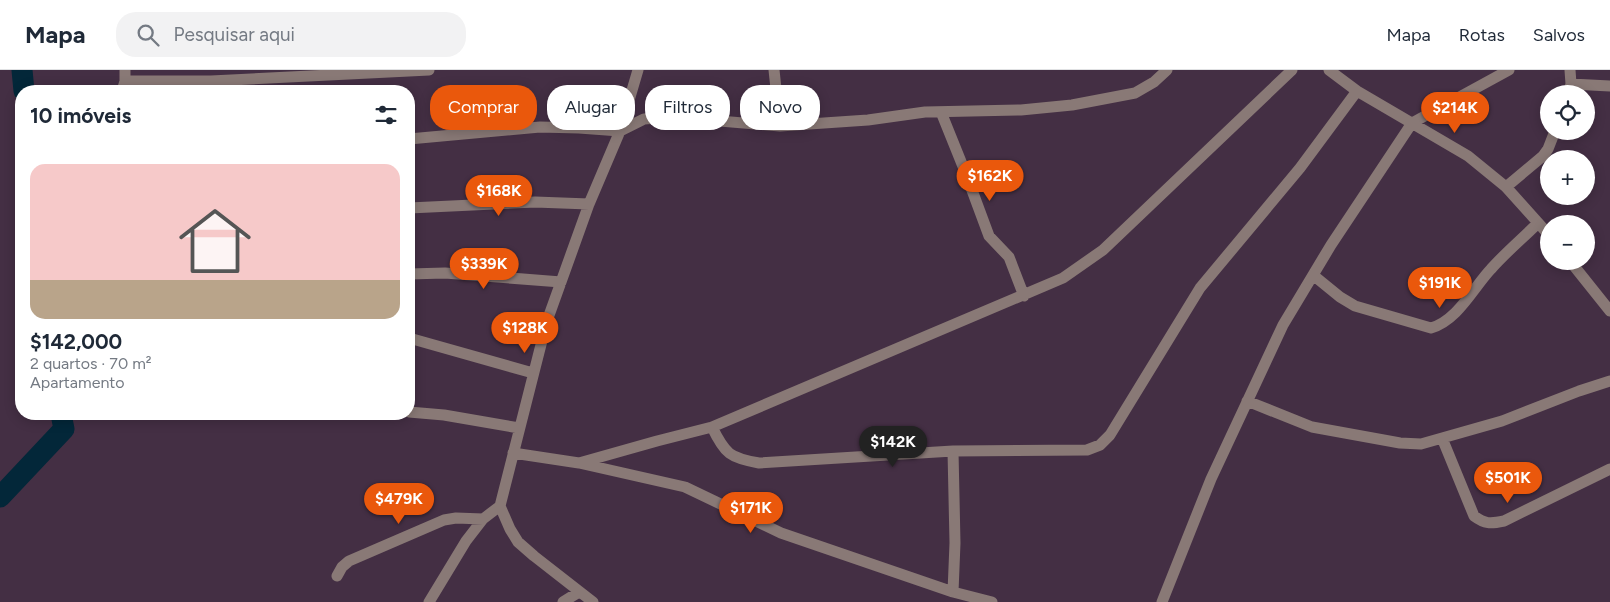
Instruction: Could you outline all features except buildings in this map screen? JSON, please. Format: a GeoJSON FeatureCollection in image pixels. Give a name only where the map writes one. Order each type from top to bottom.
{"type":"FeatureCollection","features":[{"type":"Feature","properties":{"kind":"street"},"geometry":{"type":"LineString","coordinates":[[124,81],[210,80],[429,70]]}},
{"type":"Feature","properties":{"kind":"street"},"geometry":{"type":"LineString","coordinates":[[593,602],[518,542],[500,506],[547,321],[589,204],[620,131],[638,70]]}},
{"type":"Feature","properties":{"kind":"street"},"geometry":{"type":"LineString","coordinates":[[774,70],[776,85]]}},
{"type":"Feature","properties":{"kind":"street"},"geometry":{"type":"LineString","coordinates":[[820,122],[940,112],[1021,110],[1072,105],[1134,93],[1154,82],[1167,70]]}},
{"type":"Feature","properties":{"kind":"street"},"geometry":{"type":"LineString","coordinates":[[578,463],[712,428],[1063,278],[1104,250],[1292,70]]}},
{"type":"Feature","properties":{"kind":"street"},"geometry":{"type":"LineString","coordinates":[[1328,70],[1357,91],[1468,156],[1506,186],[1540,224]]}},
{"type":"Feature","properties":{"kind":"street"},"geometry":{"type":"LineString","coordinates":[[1162,602],[1211,479],[1247,401],[1283,325],[1331,245],[1412,123],[1509,70]]}},
{"type":"Feature","properties":{"kind":"street"},"geometry":{"type":"LineString","coordinates":[[1569,85],[1570,70]]}},
{"type":"Feature","properties":{"kind":"street"},"geometry":{"type":"LineString","coordinates":[[1595,87],[1610,86]]}},
{"type":"Feature","properties":{"kind":"street"},"geometry":{"type":"LineString","coordinates":[[712,428],[720,444],[737,459],[759,463],[953,451],[1067,451],[1087,450],[1100,446],[1110,435],[1200,288],[1300,168],[1357,91]]}},
{"type":"Feature","properties":{"kind":"street"},"geometry":{"type":"LineString","coordinates":[[940,112],[989,236],[1009,257],[1024,296]]}},
{"type":"Feature","properties":{"kind":"street"},"geometry":{"type":"LineString","coordinates":[[415,138],[540,127],[620,131],[644,119],[672,117],[740,123]]}},
{"type":"Feature","properties":{"kind":"street"},"geometry":{"type":"LineString","coordinates":[[1506,186],[1543,156],[1552,140]]}},
{"type":"Feature","properties":{"kind":"street"},"geometry":{"type":"LineString","coordinates":[[415,208],[535,202],[589,204]]}},
{"type":"Feature","properties":{"kind":"street"},"geometry":{"type":"LineString","coordinates":[[1313,275],[1340,297],[1355,306],[1431,328],[1441,325],[1450,318],[1491,268],[1538,222]]}},
{"type":"Feature","properties":{"kind":"street"},"geometry":{"type":"LineString","coordinates":[[1577,270],[1610,311]]}},
{"type":"Feature","properties":{"kind":"street"},"geometry":{"type":"LineString","coordinates":[[415,274],[446,273],[561,282]]}},
{"type":"Feature","properties":{"kind":"street"},"geometry":{"type":"LineString","coordinates":[[415,340],[533,373]]}},
{"type":"Feature","properties":{"kind":"street"},"geometry":{"type":"LineString","coordinates":[[1247,401],[1312,426],[1400,443],[1421,444],[1502,421],[1610,381]]}},
{"type":"Feature","properties":{"kind":"street"},"geometry":{"type":"LineString","coordinates":[[415,413],[444,415],[519,428]]}},
{"type":"Feature","properties":{"kind":"street"},"geometry":{"type":"LineString","coordinates":[[1442,438],[1474,516],[1483,523],[1490,524],[1504,521],[1610,470]]}},
{"type":"Feature","properties":{"kind":"street"},"geometry":{"type":"LineString","coordinates":[[953,451],[955,543],[953,592]]}},
{"type":"Feature","properties":{"kind":"street"},"geometry":{"type":"LineString","coordinates":[[513,453],[578,463],[685,487],[773,530],[953,592],[992,602]]}},
{"type":"Feature","properties":{"kind":"street"},"geometry":{"type":"LineString","coordinates":[[429,602],[466,541],[483,519],[500,506]]}},
{"type":"Feature","properties":{"kind":"street"},"geometry":{"type":"LineString","coordinates":[[337,576],[342,567],[349,561],[444,520],[456,518],[483,519]]}},
{"type":"Feature","properties":{"kind":"street"},"geometry":{"type":"LineString","coordinates":[[563,602],[579,592]]}},
{"type":"Feature","properties":{"kind":"waterway"},"geometry":{"type":"LineString","coordinates":[[22,70],[23,85]]}},
{"type":"Feature","properties":{"kind":"waterway"},"geometry":{"type":"LineString","coordinates":[[0,497],[64,429],[62,420]]}}]}
